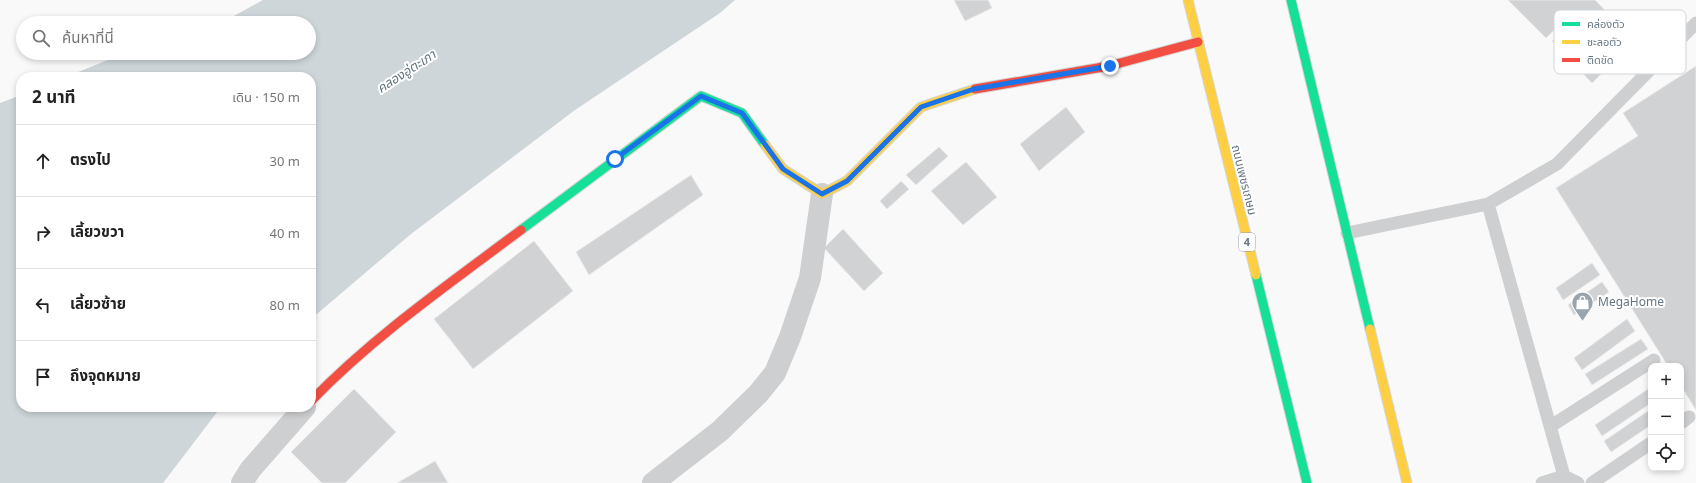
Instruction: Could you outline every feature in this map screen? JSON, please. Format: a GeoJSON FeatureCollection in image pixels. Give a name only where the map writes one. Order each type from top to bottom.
{"type":"FeatureCollection","features":[{"type":"Feature","properties":{"kind":"main road","name":"ถนนเพชรเกษม"},"geometry":{"type":"LineString","coordinates":[[1188,0],[1307,483]]}},
{"type":"Feature","properties":{"kind":"main road"},"geometry":{"type":"LineString","coordinates":[[1291,0],[1407,483]]}},
{"type":"Feature","properties":{"kind":"main road"},"geometry":{"type":"LineString","coordinates":[[316,396],[332,379],[377,339],[701,96],[742,113],[783,169],[822,194],[847,181],[921,107],[974,89],[1110,66],[1198,42]]}},
{"type":"Feature","properties":{"kind":"street"},"geometry":{"type":"LineString","coordinates":[[653,483],[720,431],[758,394],[775,373],[790,337],[810,278],[822,194]]}},
{"type":"Feature","properties":{"kind":"street"},"geometry":{"type":"LineString","coordinates":[[242,483],[250,470],[301,412]]}},
{"type":"Feature","properties":{"kind":"lane"},"geometry":{"type":"LineString","coordinates":[[1686,33],[1696,23]]}},
{"type":"Feature","properties":{"kind":"lane"},"geometry":{"type":"LineString","coordinates":[[1347,233],[1488,204],[1557,164],[1646,74]]}},
{"type":"Feature","properties":{"kind":"lane"},"geometry":{"type":"LineString","coordinates":[[1488,204],[1564,476]]}},
{"type":"Feature","properties":{"kind":"lane"},"geometry":{"type":"LineString","coordinates":[[1551,426],[1654,360]]}},
{"type":"Feature","properties":{"kind":"lane"},"geometry":{"type":"LineString","coordinates":[[1592,483],[1648,445]]}},
{"type":"Feature","properties":{"kind":"lane"},"geometry":{"type":"LineString","coordinates":[[1542,483],[1564,476],[1578,483]]}},
{"type":"Feature","properties":{"kind":"water","name":"คลองอู่ตะเภา"},"geometry":{"type":"Polygon","coordinates":[[[263,0],[735,0],[720,13],[575,110],[411,234],[316,315],[316,72],[78,72],[108,60],[316,60],[316,16],[234,16],[263,0]]]}},
{"type":"Feature","properties":{"kind":"water"},"geometry":{"type":"Polygon","coordinates":[[[16,97],[16,412],[217,412],[163,483],[0,483],[0,103],[16,97]]]}},
{"type":"Feature","properties":{"kind":"building"},"geometry":{"type":"Polygon","coordinates":[[[954,0],[988,0],[992,8],[965,21],[954,0]]]}},
{"type":"Feature","properties":{"kind":"building"},"geometry":{"type":"Polygon","coordinates":[[[1508,0],[1595,0],[1605,10],[1554,10],[1554,30],[1546,38],[1508,0]]]}},
{"type":"Feature","properties":{"kind":"building"},"geometry":{"type":"Polygon","coordinates":[[[1696,66],[1696,410],[1684,391],[1684,363],[1666,363],[1556,188],[1638,136],[1623,113],[1684,74],[1686,74],[1686,72],[1696,66]]]}},
{"type":"Feature","properties":{"kind":"building"},"geometry":{"type":"Polygon","coordinates":[[[1583,74],[1601,74],[1592,83],[1583,74]]]}},
{"type":"Feature","properties":{"kind":"building"},"geometry":{"type":"Polygon","coordinates":[[[1066,107],[1085,132],[1039,171],[1020,144],[1066,107]]]}},
{"type":"Feature","properties":{"kind":"building"},"geometry":{"type":"Polygon","coordinates":[[[939,147],[948,156],[916,185],[906,175],[939,147]]]}},
{"type":"Feature","properties":{"kind":"building"},"geometry":{"type":"Polygon","coordinates":[[[966,162],[997,197],[963,225],[931,191],[966,162]]]}},
{"type":"Feature","properties":{"kind":"building"},"geometry":{"type":"Polygon","coordinates":[[[691,175],[703,195],[589,275],[576,252],[691,175]]]}},
{"type":"Feature","properties":{"kind":"building"},"geometry":{"type":"Polygon","coordinates":[[[901,181],[909,189],[887,209],[880,201],[901,181]]]}},
{"type":"Feature","properties":{"kind":"building"},"geometry":{"type":"Polygon","coordinates":[[[843,229],[883,273],[864,291],[824,248],[843,229]]]}},
{"type":"Feature","properties":{"kind":"building"},"geometry":{"type":"Polygon","coordinates":[[[534,241],[573,291],[473,369],[434,319],[534,241]]]}},
{"type":"Feature","properties":{"kind":"building"},"geometry":{"type":"Polygon","coordinates":[[[1592,263],[1600,275],[1563,300],[1556,288],[1592,263]]]}},
{"type":"Feature","properties":{"kind":"building"},"geometry":{"type":"Polygon","coordinates":[[[1602,282],[1609,292],[1574,315],[1568,305],[1602,282]]]}},
{"type":"Feature","properties":{"kind":"building"},"geometry":{"type":"Polygon","coordinates":[[[1627,319],[1635,331],[1582,370],[1574,358],[1627,319]]]}},
{"type":"Feature","properties":{"kind":"building"},"geometry":{"type":"Polygon","coordinates":[[[1641,339],[1648,349],[1592,385],[1585,374],[1641,339]]]}},
{"type":"Feature","properties":{"kind":"building"},"geometry":{"type":"Polygon","coordinates":[[[354,389],[396,432],[345,483],[322,483],[291,452],[354,389]]]}},
{"type":"Feature","properties":{"kind":"building"},"geometry":{"type":"Polygon","coordinates":[[[1648,389],[1648,405],[1602,436],[1595,425],[1648,389]]]}},
{"type":"Feature","properties":{"kind":"building"},"geometry":{"type":"Polygon","coordinates":[[[1648,411],[1648,427],[1611,452],[1604,441],[1648,411]]]}},
{"type":"Feature","properties":{"kind":"building"},"geometry":{"type":"Polygon","coordinates":[[[435,461],[448,483],[397,483],[435,461]]]}},
{"type":"Feature","properties":{"kind":"traffic: fast"},"geometry":{"type":"LineString","coordinates":[[1291,0],[1370,329]]}},
{"type":"Feature","properties":{"kind":"traffic: fast"},"geometry":{"type":"LineString","coordinates":[[521,230],[701,96],[742,113],[765,145]]}},
{"type":"Feature","properties":{"kind":"traffic: fast"},"geometry":{"type":"LineString","coordinates":[[1256,275],[1307,483]]}},
{"type":"Feature","properties":{"kind":"traffic: slow"},"geometry":{"type":"LineString","coordinates":[[1188,0],[1256,275]]}},
{"type":"Feature","properties":{"kind":"traffic: slow"},"geometry":{"type":"LineString","coordinates":[[765,145],[783,169],[822,194],[847,181],[921,107],[975,89]]}},
{"type":"Feature","properties":{"kind":"traffic: slow"},"geometry":{"type":"LineString","coordinates":[[1370,329],[1407,483]]}},
{"type":"Feature","properties":{"kind":"traffic: jam"},"geometry":{"type":"LineString","coordinates":[[975,89],[1109,66],[1198,42]]}},
{"type":"Feature","properties":{"kind":"traffic: jam"},"geometry":{"type":"LineString","coordinates":[[316,396],[360,354],[413,311],[521,230]]}},
{"type":"Feature","properties":{"kind":"place","name":"MegaHome"},"geometry":{"type":"Point","coordinates":[1582,322]}},
{"type":"Feature","properties":{"kind":"route"},"geometry":{"type":"LineString","coordinates":[[615,159],[701,96],[742,113],[783,169],[822,194],[847,181],[921,107],[974,89],[1110,66]]}}]}
